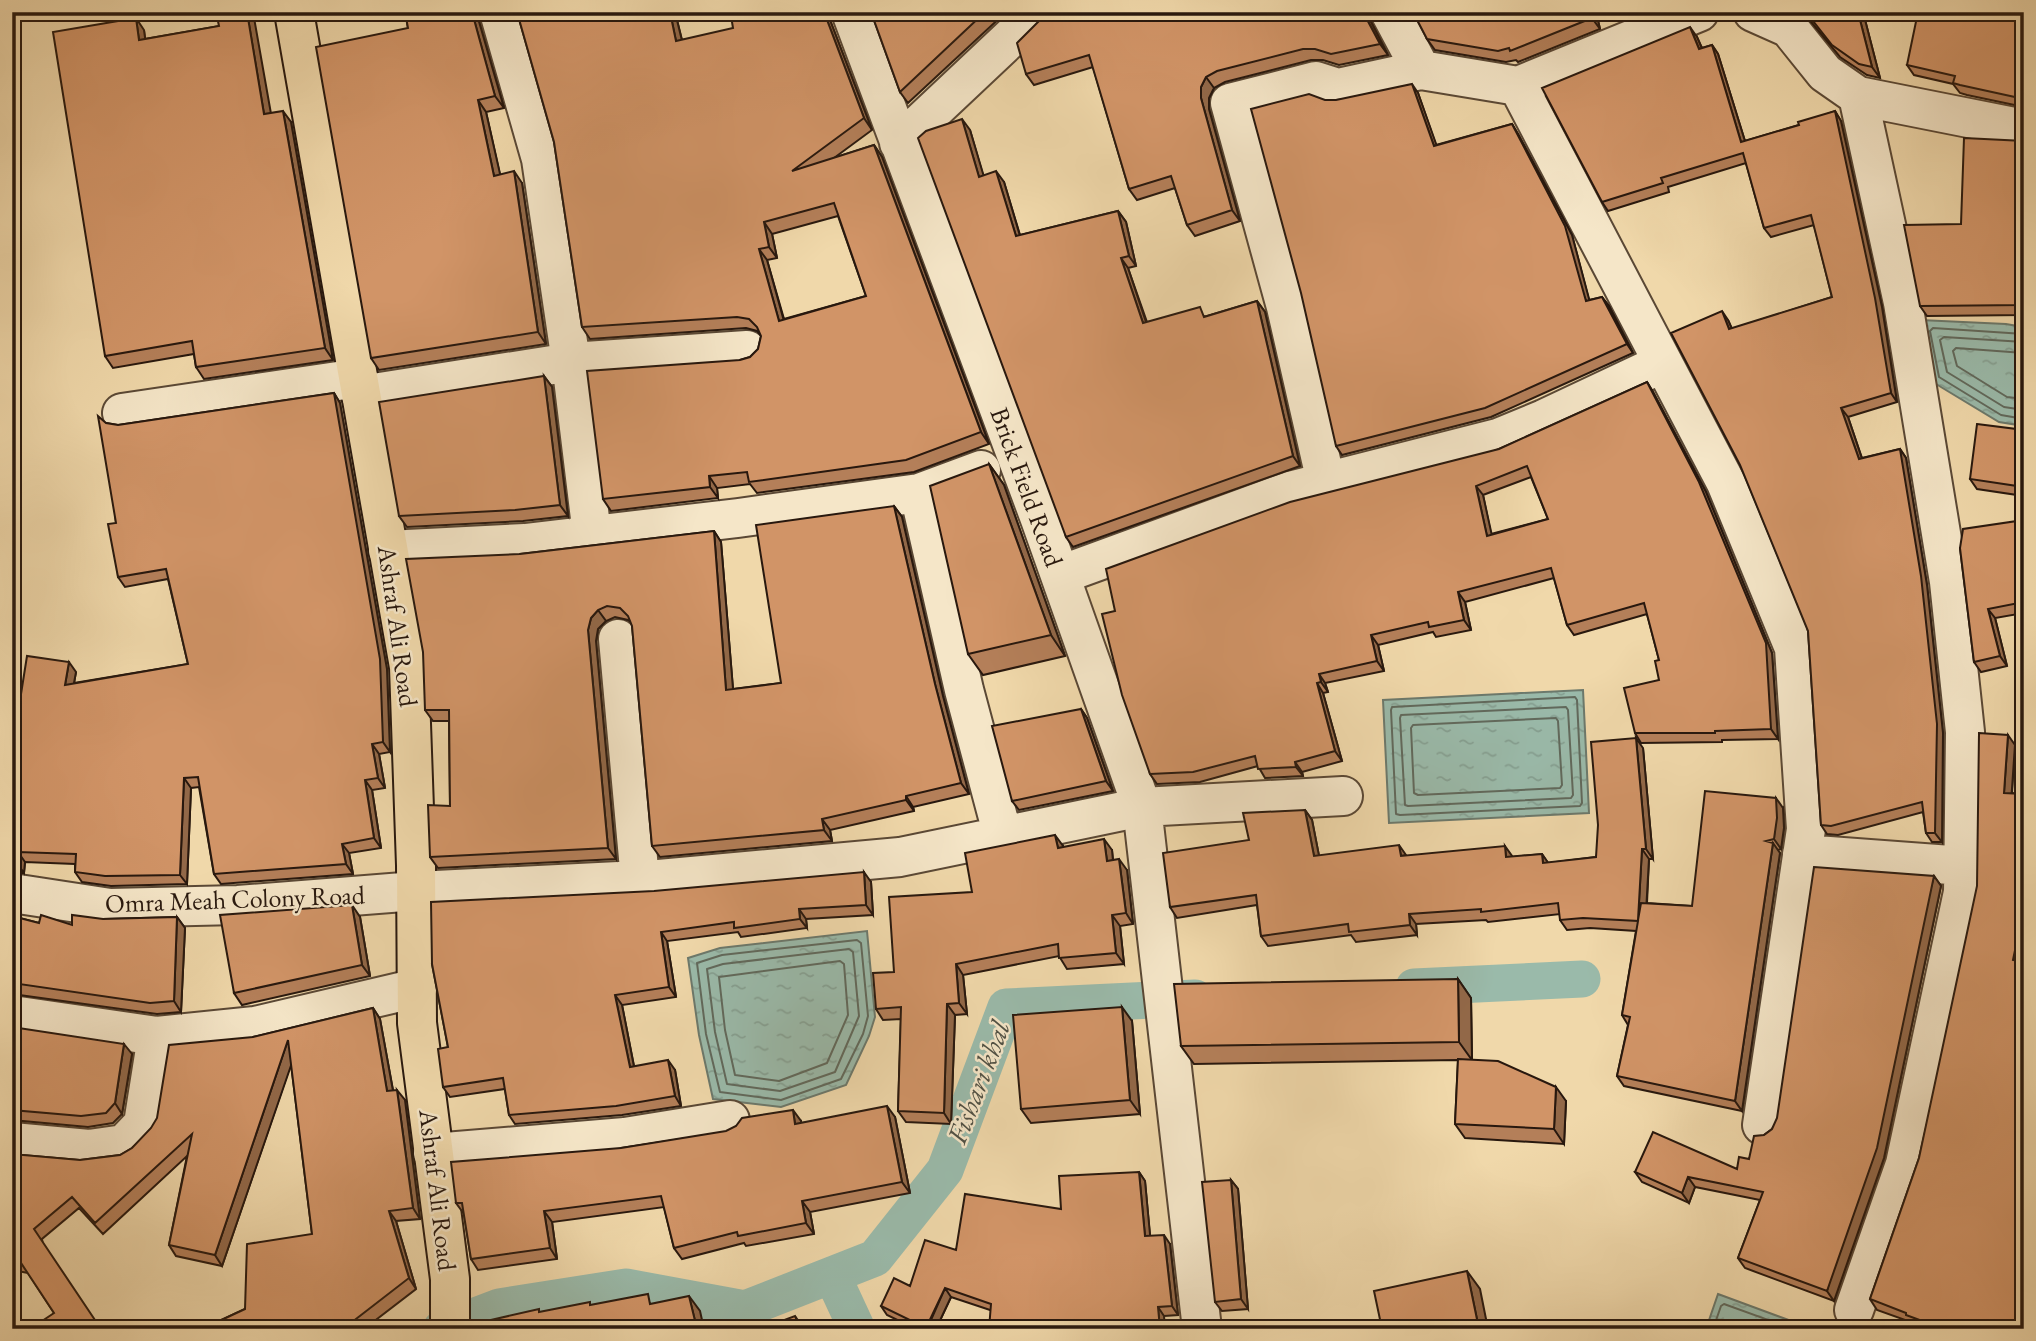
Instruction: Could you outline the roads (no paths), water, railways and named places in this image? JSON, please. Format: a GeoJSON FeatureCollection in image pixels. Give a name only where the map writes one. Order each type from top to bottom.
{"type":"FeatureCollection","features":[{"type":"Feature","properties":{"kind":"main road","name":"Ashraf Ali Road"},"geometry":{"type":"LineString","coordinates":[[294,12],[409,667],[417,1023],[450,1279],[450,1329]]}},
{"type":"Feature","properties":{"kind":"street"},"geometry":{"type":"LineString","coordinates":[[499,12],[541,159],[571,362],[592,535]]}},
{"type":"Feature","properties":{"kind":"street","name":"Brick Field Road"},"geometry":{"type":"LineString","coordinates":[[850,12],[1017,457],[1142,807],[1202,1329]]}},
{"type":"Feature","properties":{"kind":"street"},"geometry":{"type":"LineString","coordinates":[[899,143],[1038,12]]}},
{"type":"Feature","properties":{"kind":"street"},"geometry":{"type":"LineString","coordinates":[[1390,12],[1420,70]]}},
{"type":"Feature","properties":{"kind":"street"},"geometry":{"type":"LineString","coordinates":[[1326,482],[1286,307],[1230,103],[1316,81],[1338,88],[1420,70],[1518,86],[1699,12]]}},
{"type":"Feature","properties":{"kind":"street"},"geometry":{"type":"LineString","coordinates":[[1753,12],[1788,28],[1825,73],[1858,96],[2024,129]]}},
{"type":"Feature","properties":{"kind":"street"},"geometry":{"type":"LineString","coordinates":[[1518,86],[1726,483],[1794,648],[1806,829],[1762,1125]]}},
{"type":"Feature","properties":{"kind":"street"},"geometry":{"type":"LineString","coordinates":[[1854,1310],[1905,1164],[1963,892],[1965,732],[1949,582],[1903,303],[1858,96]]}},
{"type":"Feature","properties":{"kind":"street"},"geometry":{"type":"LineString","coordinates":[[122,414],[571,362],[747,349]]}},
{"type":"Feature","properties":{"kind":"street"},"geometry":{"type":"LineString","coordinates":[[1060,575],[1290,491],[1498,438],[1663,363]]}},
{"type":"Feature","properties":{"kind":"street"},"geometry":{"type":"LineString","coordinates":[[388,550],[525,543],[919,493],[1017,457]]}},
{"type":"Feature","properties":{"kind":"street"},"geometry":{"type":"LineString","coordinates":[[919,493],[964,690],[1003,836]]}},
{"type":"Feature","properties":{"kind":"street"},"geometry":{"type":"LineString","coordinates":[[618,639],[639,880]]}},
{"type":"Feature","properties":{"kind":"street","name":"Omra Meah Colony Road"},"geometry":{"type":"LineString","coordinates":[[12,893],[110,908],[238,905],[416,891],[639,880],[900,857],[1142,807],[1343,796]]}},
{"type":"Feature","properties":{"kind":"street"},"geometry":{"type":"LineString","coordinates":[[1802,854],[1964,866]]}},
{"type":"Feature","properties":{"kind":"street"},"geometry":{"type":"LineString","coordinates":[[12,1015],[157,1036],[255,1026],[417,988]]}},
{"type":"Feature","properties":{"kind":"street"},"geometry":{"type":"LineString","coordinates":[[12,1142],[89,1149],[124,1144],[143,1124],[157,1036]]}},
{"type":"Feature","properties":{"kind":"street"},"geometry":{"type":"LineString","coordinates":[[433,1153],[625,1137],[730,1120]]}},
{"type":"Feature","properties":{"kind":"water"},"geometry":{"type":"Polygon","coordinates":[[[1920,320],[2024,327],[2024,426],[1999,422],[1931,381],[1920,320]]]}},
{"type":"Feature","properties":{"kind":"water"},"geometry":{"type":"Polygon","coordinates":[[[1583,690],[1589,813],[1389,823],[1383,700],[1583,690]]]}},
{"type":"Feature","properties":{"kind":"water"},"geometry":{"type":"Polygon","coordinates":[[[867,931],[875,1017],[846,1085],[781,1107],[713,1099],[699,1035],[688,958],[720,948],[867,931]]]}},
{"type":"Feature","properties":{"kind":"water"},"geometry":{"type":"Polygon","coordinates":[[[1718,1294],[1813,1329],[1706,1329],[1718,1294]]]}},
{"type":"Feature","properties":{"kind":"waterway","name":"Fishari khal"},"geometry":{"type":"LineString","coordinates":[[1414,987],[1582,979]]}},
{"type":"Feature","properties":{"kind":"waterway","name":"Fishari khal"},"geometry":{"type":"LineString","coordinates":[[441,1329],[499,1307],[626,1287],[745,1309],[875,1258],[945,1170],[1006,1007],[1195,998]]}},
{"type":"Feature","properties":{"kind":"waterway"},"geometry":{"type":"LineString","coordinates":[[832,1275],[857,1329]]}}]}
